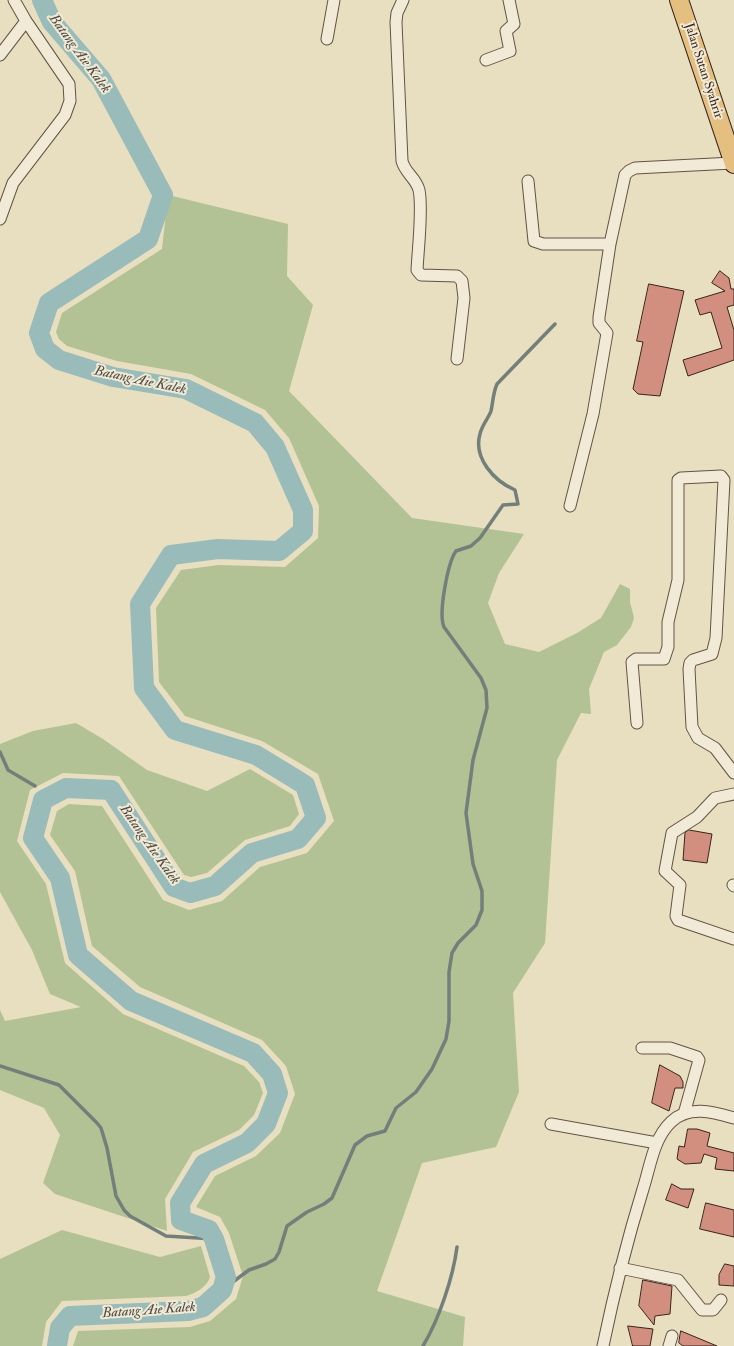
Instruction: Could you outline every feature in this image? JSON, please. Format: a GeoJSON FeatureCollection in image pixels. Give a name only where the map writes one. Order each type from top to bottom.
{"type":"FeatureCollection","features":[{"type":"Feature","properties":{"kind":"highway","name":"Jalan Sutan Syahrir"},"geometry":{"type":"LineString","coordinates":[[679,0],[734,164]]}},
{"type":"Feature","properties":{"kind":"street"},"geometry":{"type":"LineString","coordinates":[[0,219],[13,183],[65,115],[70,101],[70,93],[65,78],[26,21],[14,0]]}},
{"type":"Feature","properties":{"kind":"street"},"geometry":{"type":"LineString","coordinates":[[327,39],[334,0]]}},
{"type":"Feature","properties":{"kind":"street"},"geometry":{"type":"LineString","coordinates":[[403,0],[397,13],[396,22],[402,153],[404,167],[415,180],[420,198],[417,270],[421,275],[457,276],[462,281],[464,298],[457,359]]}},
{"type":"Feature","properties":{"kind":"street"},"geometry":{"type":"LineString","coordinates":[[486,60],[510,51],[506,31],[513,26],[514,22],[509,0]]}},
{"type":"Feature","properties":{"kind":"street"},"geometry":{"type":"LineString","coordinates":[[0,55],[26,21]]}},
{"type":"Feature","properties":{"kind":"street"},"geometry":{"type":"LineString","coordinates":[[570,506],[593,414],[607,333],[599,320],[610,244],[625,175],[635,168],[734,164]]}},
{"type":"Feature","properties":{"kind":"street"},"geometry":{"type":"LineString","coordinates":[[528,182],[534,241],[542,244],[610,244]]}},
{"type":"Feature","properties":{"kind":"street"},"geometry":{"type":"LineString","coordinates":[[637,723],[632,662],[636,659],[664,659],[668,647],[668,622],[678,580],[678,480],[681,478],[721,476],[724,480],[716,638],[712,654],[693,660],[690,663],[692,727],[694,734],[715,748],[734,773]]}},
{"type":"Feature","properties":{"kind":"street"},"geometry":{"type":"LineString","coordinates":[[734,794],[715,798],[697,817],[675,829],[670,838],[665,867],[667,875],[680,886],[676,916],[678,920],[734,939]]}},
{"type":"Feature","properties":{"kind":"street"},"geometry":{"type":"LineString","coordinates":[[642,1048],[670,1048],[699,1060],[684,1114]]}},
{"type":"Feature","properties":{"kind":"street"},"geometry":{"type":"LineString","coordinates":[[603,1346],[620,1268],[657,1143],[671,1122],[684,1114],[695,1111],[706,1111],[734,1118]]}},
{"type":"Feature","properties":{"kind":"street"},"geometry":{"type":"LineString","coordinates":[[551,1124],[657,1143]]}},
{"type":"Feature","properties":{"kind":"street"},"geometry":{"type":"LineString","coordinates":[[620,1268],[678,1280],[702,1310],[713,1310],[721,1300]]}},
{"type":"Feature","properties":{"kind":"green space"},"geometry":{"type":"Polygon","coordinates":[[[168,195],[288,224],[287,276],[313,305],[289,391],[412,518],[524,534],[499,573],[488,603],[505,644],[539,652],[577,633],[601,618],[620,584],[630,589],[630,602],[634,618],[631,627],[617,645],[604,652],[589,689],[591,714],[581,713],[557,760],[545,943],[513,993],[519,1092],[496,1147],[422,1163],[377,1291],[465,1317],[463,1346],[73,1346],[78,1331],[190,1327],[210,1321],[236,1299],[243,1276],[229,1233],[220,1217],[196,1207],[215,1176],[256,1156],[280,1133],[295,1094],[286,1066],[262,1040],[140,987],[92,946],[75,871],[50,835],[57,811],[69,804],[102,806],[163,900],[189,910],[222,901],[260,867],[307,853],[334,821],[318,774],[262,741],[185,716],[159,682],[156,608],[181,570],[219,565],[285,567],[318,538],[319,506],[289,438],[265,410],[191,374],[117,361],[67,346],[59,339],[56,332],[62,313],[162,249],[168,195]]]}},
{"type":"Feature","properties":{"kind":"green space"},"geometry":{"type":"Polygon","coordinates":[[[76,723],[103,739],[147,770],[207,791],[250,769],[293,795],[299,814],[290,826],[245,840],[207,873],[191,877],[184,875],[119,776],[63,773],[30,790],[17,841],[46,884],[65,963],[123,1014],[244,1066],[259,1082],[263,1093],[254,1115],[239,1130],[193,1152],[165,1199],[167,1231],[55,1194],[43,1183],[60,1135],[44,1108],[0,1090],[0,1010],[5,1021],[81,1007],[50,994],[32,950],[0,892],[0,744],[33,731],[76,723]]]}},
{"type":"Feature","properties":{"kind":"green space"},"geometry":{"type":"Polygon","coordinates":[[[62,1230],[160,1257],[201,1246],[210,1277],[209,1281],[201,1289],[186,1296],[62,1301],[46,1322],[42,1346],[0,1346],[0,1259],[62,1230]]]}},
{"type":"Feature","properties":{"kind":"building"},"geometry":{"type":"Polygon","coordinates":[[[720,271],[729,278],[731,289],[734,289],[734,305],[727,307],[734,330],[734,360],[688,376],[683,360],[722,348],[711,312],[700,315],[695,300],[725,291],[712,283],[720,271]]]}},
{"type":"Feature","properties":{"kind":"building"},"geometry":{"type":"Polygon","coordinates":[[[649,284],[684,291],[660,396],[638,394],[633,389],[643,342],[637,341],[649,284]]]}},
{"type":"Feature","properties":{"kind":"building"},"geometry":{"type":"Polygon","coordinates":[[[689,830],[712,834],[707,863],[683,860],[685,833],[689,830]]]}},
{"type":"Feature","properties":{"kind":"building"},"geometry":{"type":"Polygon","coordinates":[[[660,1065],[680,1076],[683,1082],[683,1088],[675,1088],[669,1111],[652,1103],[660,1065]]]}},
{"type":"Feature","properties":{"kind":"building"},"geometry":{"type":"Polygon","coordinates":[[[688,1129],[697,1129],[710,1133],[707,1146],[734,1153],[734,1171],[715,1169],[717,1158],[704,1154],[701,1163],[685,1164],[677,1159],[679,1146],[684,1147],[688,1129]]]}},
{"type":"Feature","properties":{"kind":"building"},"geometry":{"type":"Polygon","coordinates":[[[672,1184],[681,1189],[694,1189],[688,1208],[666,1200],[672,1184]]]}},
{"type":"Feature","properties":{"kind":"building"},"geometry":{"type":"Polygon","coordinates":[[[706,1203],[734,1210],[734,1237],[700,1229],[706,1203]]]}},
{"type":"Feature","properties":{"kind":"building"},"geometry":{"type":"Polygon","coordinates":[[[725,1264],[734,1266],[734,1286],[719,1285],[719,1275],[725,1264]]]}},
{"type":"Feature","properties":{"kind":"building"},"geometry":{"type":"Polygon","coordinates":[[[643,1280],[672,1286],[670,1314],[655,1316],[654,1325],[639,1306],[643,1280]]]}},
{"type":"Feature","properties":{"kind":"building"},"geometry":{"type":"Polygon","coordinates":[[[628,1326],[653,1329],[650,1346],[633,1346],[628,1326]]]}},
{"type":"Feature","properties":{"kind":"building"},"geometry":{"type":"Polygon","coordinates":[[[681,1331],[717,1346],[683,1346],[679,1343],[681,1331]]]}},
{"type":"Feature","properties":{"kind":"waterway","name":"Batang Aie Kalek"},"geometry":{"type":"LineString","coordinates":[[42,0],[52,22],[101,79],[163,195],[148,239],[49,303],[39,333],[45,349],[59,360],[113,377],[186,389],[255,423],[275,447],[303,510],[303,531],[279,551],[218,549],[171,555],[140,604],[144,688],[175,730],[256,755],[305,785],[316,818],[298,839],[252,853],[215,886],[190,893],[174,887],[111,790],[66,788],[43,800],[33,838],[60,878],[78,955],[131,1001],[253,1053],[272,1074],[278,1093],[266,1124],[247,1143],[204,1164],[180,1203],[181,1220],[209,1230],[214,1239],[226,1277],[222,1290],[203,1307],[188,1311],[70,1316],[60,1328],[57,1346]]}},
{"type":"Feature","properties":{"kind":"waterway"},"geometry":{"type":"LineString","coordinates":[[222,1290],[249,1270],[275,1259],[279,1252],[287,1226],[307,1212],[324,1204],[332,1198],[355,1145],[367,1136],[385,1131],[396,1108],[416,1092],[432,1069],[446,1039],[449,1021],[449,972],[452,953],[458,943],[476,925],[482,910],[482,891],[473,864],[466,813],[473,760],[487,708],[486,690],[481,678],[444,627],[442,620],[443,600],[447,576],[456,551],[471,546],[480,538],[503,505],[518,504],[515,490],[507,486],[493,475],[482,460],[479,443],[480,434],[491,411],[497,384],[555,324]]}},
{"type":"Feature","properties":{"kind":"waterway"},"geometry":{"type":"LineString","coordinates":[[0,752],[8,770],[35,786]]}},
{"type":"Feature","properties":{"kind":"waterway"},"geometry":{"type":"LineString","coordinates":[[0,1066],[59,1085],[97,1123],[101,1128],[107,1148],[116,1196],[124,1210],[130,1216],[166,1236],[214,1239]]}},
{"type":"Feature","properties":{"kind":"waterway"},"geometry":{"type":"LineString","coordinates":[[423,1346],[440,1311],[449,1285],[457,1247]]}}]}
